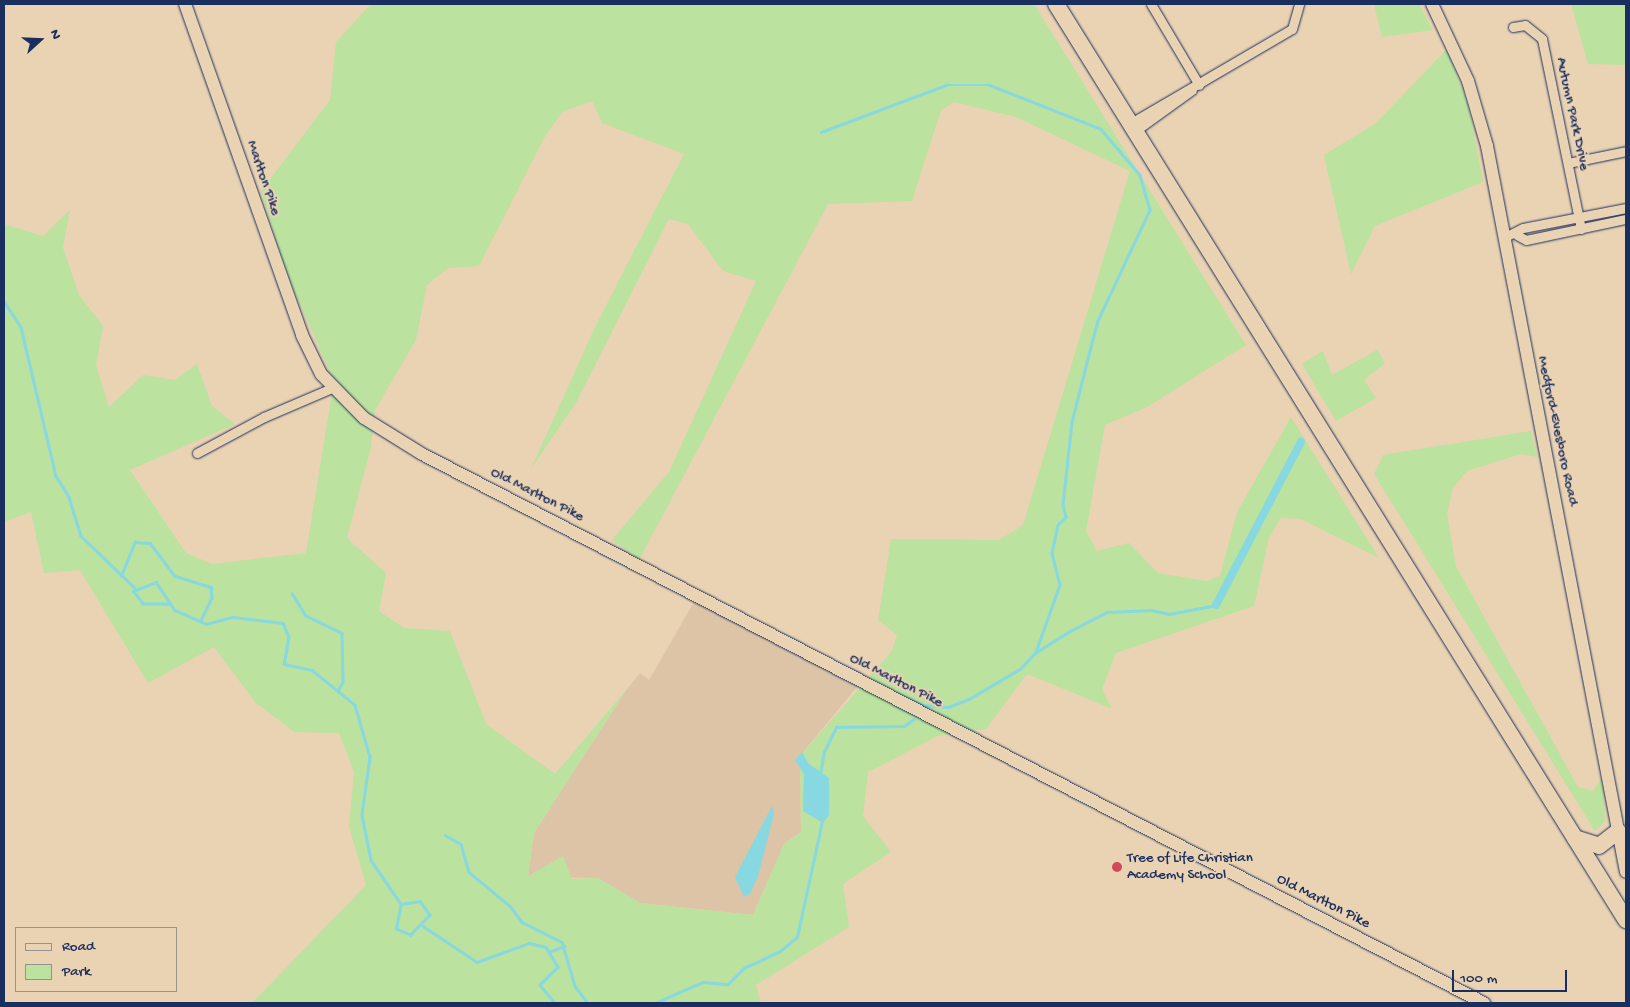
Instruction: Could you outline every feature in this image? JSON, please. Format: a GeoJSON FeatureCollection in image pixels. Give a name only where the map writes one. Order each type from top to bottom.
{"type":"FeatureCollection","features":[{"type":"Feature","properties":{"kind":"highway"},"geometry":{"type":"LineString","coordinates":[[1056,4],[1626,920]]}},
{"type":"Feature","properties":{"kind":"highway"},"geometry":{"type":"LineString","coordinates":[[1575,838],[1599,846],[1618,831]]}},
{"type":"Feature","properties":{"kind":"street","name":"Marlton Pike"},"geometry":{"type":"LineString","coordinates":[[185,4],[314,362]]}},
{"type":"Feature","properties":{"kind":"street"},"geometry":{"type":"LineString","coordinates":[[1150,4],[1196,86]]}},
{"type":"Feature","properties":{"kind":"street"},"geometry":{"type":"LineString","coordinates":[[1133,127],[1196,86],[1292,29],[1299,4]]}},
{"type":"Feature","properties":{"kind":"street","name":"Medford-Evesboro Road"},"geometry":{"type":"LineString","coordinates":[[1432,4],[1475,102],[1618,831],[1625,853],[1626,872]]}},
{"type":"Feature","properties":{"kind":"street","name":"Autumn Park Drive"},"geometry":{"type":"LineString","coordinates":[[1513,27],[1525,25],[1542,38],[1581,229]]}},
{"type":"Feature","properties":{"kind":"street"},"geometry":{"type":"LineString","coordinates":[[1568,163],[1626,151]]}},
{"type":"Feature","properties":{"kind":"street"},"geometry":{"type":"LineString","coordinates":[[1503,238],[1517,235],[1523,228],[1626,208]]}},
{"type":"Feature","properties":{"kind":"street"},"geometry":{"type":"LineString","coordinates":[[1517,235],[1526,240],[1626,219]]}},
{"type":"Feature","properties":{"kind":"street","name":"Old Marlton Pike"},"geometry":{"type":"LineString","coordinates":[[314,362],[332,388],[364,418],[422,454],[1484,1003]]}},
{"type":"Feature","properties":{"kind":"street"},"geometry":{"type":"LineString","coordinates":[[197,452],[332,388]]}},
{"type":"Feature","properties":{"kind":"shaded area"},"geometry":{"type":"Polygon","coordinates":[[[698,595],[866,676],[800,756],[801,832],[784,844],[753,915],[640,903],[598,878],[528,877],[534,833],[627,689],[640,673],[649,680],[698,595]]]}},
{"type":"Feature","properties":{"kind":"green space"},"geometry":{"type":"Polygon","coordinates":[[[371,4],[1034,4],[1246,345],[1147,407],[1105,425],[1086,531],[1097,551],[1129,543],[1158,573],[1207,581],[1220,576],[1237,512],[1291,417],[1379,558],[1301,519],[1281,518],[1269,538],[1254,606],[1116,653],[1102,689],[1112,709],[1027,674],[986,729],[938,736],[868,772],[863,816],[891,852],[843,884],[849,927],[756,985],[761,1003],[252,1003],[366,885],[349,827],[354,772],[339,733],[294,732],[255,702],[214,647],[148,683],[80,570],[44,573],[31,512],[4,522],[4,224],[43,236],[70,210],[63,248],[79,295],[103,326],[96,365],[109,407],[143,375],[175,380],[197,364],[212,406],[235,424],[130,470],[186,553],[212,564],[306,553],[334,381],[287,275],[261,191],[330,100],[336,42],[371,4]],[[592,101],[562,112],[544,138],[479,266],[448,268],[427,285],[416,340],[375,410],[371,447],[347,538],[386,573],[379,611],[404,628],[450,631],[486,724],[555,774],[627,689],[534,833],[528,876],[563,856],[572,879],[598,878],[640,903],[753,915],[784,844],[801,832],[800,756],[892,651],[897,635],[878,620],[891,539],[999,540],[1023,525],[1130,171],[1016,117],[954,102],[941,110],[912,201],[828,204],[639,560],[612,540],[669,472],[756,281],[723,271],[688,224],[669,219],[577,401],[531,469],[595,327],[684,154],[602,123],[592,101]]]}},
{"type":"Feature","properties":{"kind":"green space"},"geometry":{"type":"Polygon","coordinates":[[[1374,4],[1419,4],[1433,30],[1382,37],[1374,4]]]}},
{"type":"Feature","properties":{"kind":"green space"},"geometry":{"type":"Polygon","coordinates":[[[1571,4],[1626,4],[1626,65],[1588,64],[1571,4]]]}},
{"type":"Feature","properties":{"kind":"green space"},"geometry":{"type":"Polygon","coordinates":[[[1447,49],[1469,107],[1483,182],[1375,226],[1351,274],[1324,155],[1376,123],[1447,49]]]}},
{"type":"Feature","properties":{"kind":"green space"},"geometry":{"type":"Polygon","coordinates":[[[1377,350],[1385,363],[1364,380],[1376,398],[1336,421],[1302,364],[1323,351],[1332,375],[1377,350]]]}},
{"type":"Feature","properties":{"kind":"green space"},"geometry":{"type":"Polygon","coordinates":[[[1531,431],[1537,457],[1521,454],[1467,471],[1453,488],[1447,514],[1456,566],[1578,787],[1593,791],[1603,776],[1605,822],[1595,831],[1374,474],[1383,455],[1531,431]]]}},
{"type":"Feature","properties":{"kind":"water"},"geometry":{"type":"Polygon","coordinates":[[[802,752],[809,764],[829,778],[829,815],[823,823],[803,811],[804,774],[795,760],[802,752]]]}},
{"type":"Feature","properties":{"kind":"water"},"geometry":{"type":"Polygon","coordinates":[[[772,806],[774,814],[758,876],[750,894],[744,897],[735,877],[772,806]]]}},
{"type":"Feature","properties":{"kind":"waterway"},"geometry":{"type":"LineString","coordinates":[[821,132],[946,85],[990,85],[1101,129],[1140,175],[1150,210],[1098,321],[1091,347],[1072,422],[1063,505],[1066,517],[1058,525],[1052,553],[1060,585],[1036,652]]}},
{"type":"Feature","properties":{"kind":"waterway"},"geometry":{"type":"LineString","coordinates":[[4,301],[21,327],[56,476],[69,497],[81,536],[135,588]]}},
{"type":"Feature","properties":{"kind":"waterway"},"geometry":{"type":"LineString","coordinates":[[1216,605],[1301,442]]}},
{"type":"Feature","properties":{"kind":"waterway"},"geometry":{"type":"LineString","coordinates":[[121,576],[135,542],[150,543],[175,576],[211,587],[212,598],[201,621]]}},
{"type":"Feature","properties":{"kind":"waterway"},"geometry":{"type":"LineString","coordinates":[[170,604],[143,604],[133,591],[156,582],[175,610],[206,624],[233,617],[283,623],[289,637],[284,664],[312,670],[355,705],[370,757],[362,815],[371,860],[401,904],[420,901],[430,915],[411,935],[396,929],[401,904]]}},
{"type":"Feature","properties":{"kind":"waterway"},"geometry":{"type":"LineString","coordinates":[[292,593],[305,615],[342,633],[343,682],[338,691]]}},
{"type":"Feature","properties":{"kind":"waterway"},"geometry":{"type":"LineString","coordinates":[[921,705],[948,707],[969,699],[1020,669],[1035,653],[1070,631],[1107,612],[1152,610],[1169,614],[1216,605]]}},
{"type":"Feature","properties":{"kind":"waterway"},"geometry":{"type":"LineString","coordinates":[[820,774],[824,752],[836,727],[904,726],[914,719]]}},
{"type":"Feature","properties":{"kind":"waterway"},"geometry":{"type":"LineString","coordinates":[[655,1003],[703,982],[728,984],[744,968],[779,952],[797,937],[822,821]]}},
{"type":"Feature","properties":{"kind":"waterway"},"geometry":{"type":"LineString","coordinates":[[445,835],[461,844],[469,872],[510,906],[522,922],[562,942],[575,986],[588,1003]]}},
{"type":"Feature","properties":{"kind":"waterway"},"geometry":{"type":"LineString","coordinates":[[423,926],[477,962],[529,943],[546,947],[558,967],[540,985],[555,1003]]}},
{"type":"Feature","properties":{"kind":"waterway"},"geometry":{"type":"LineString","coordinates":[[551,951],[564,946]]}},
{"type":"Feature","properties":{"kind":"place","name":"Tree of Life Christian Academy School"},"geometry":{"type":"Point","coordinates":[1117,867]}}]}
